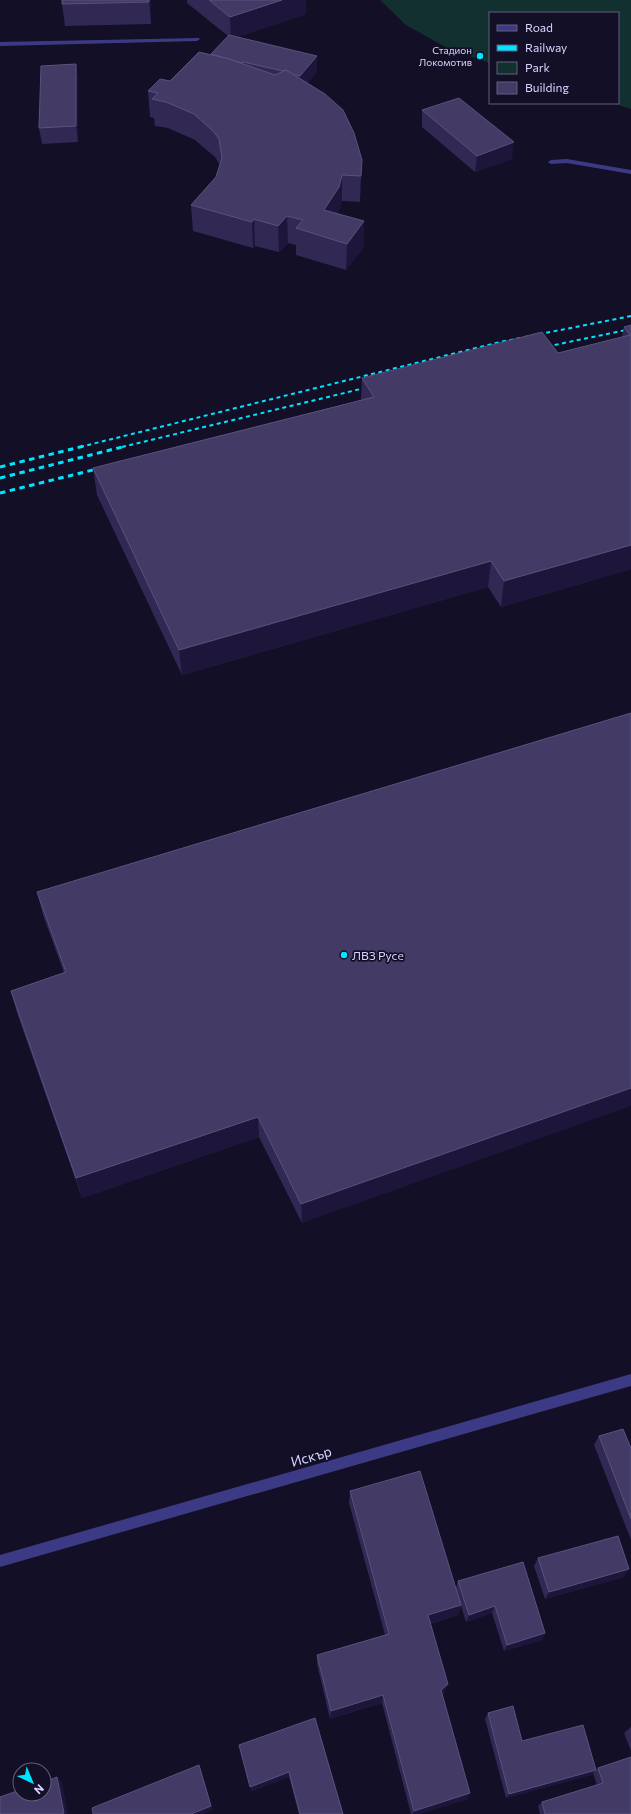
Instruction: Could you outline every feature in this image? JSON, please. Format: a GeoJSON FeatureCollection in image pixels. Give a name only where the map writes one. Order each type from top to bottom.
{"type":"FeatureCollection","features":[{"type":"Feature","properties":{"kind":"street"},"geometry":{"type":"LineString","coordinates":[[0,44],[197,39]]}},
{"type":"Feature","properties":{"kind":"street"},"geometry":{"type":"LineString","coordinates":[[551,162],[567,161],[631,172]]}},
{"type":"Feature","properties":{"kind":"street","name":"Искър"},"geometry":{"type":"LineString","coordinates":[[0,1561],[631,1380]]}},
{"type":"Feature","properties":{"kind":"green space","name":"Стадион Локомотив"},"geometry":{"type":"Polygon","coordinates":[[[380,0],[631,0],[631,109],[616,104],[619,104],[619,12],[489,12],[489,63],[449,49],[406,25],[380,0]]]}},
{"type":"Feature","properties":{"kind":"building"},"geometry":{"type":"Polygon","coordinates":[[[62,0],[149,0],[149,2],[62,4],[62,0]]]}},
{"type":"Feature","properties":{"kind":"building"},"geometry":{"type":"Polygon","coordinates":[[[209,0],[282,0],[230,17],[209,0]]]}},
{"type":"Feature","properties":{"kind":"building"},"geometry":{"type":"Polygon","coordinates":[[[229,35],[317,56],[300,76],[292,74],[286,70],[283,71],[242,63],[211,54],[229,35]]]}},
{"type":"Feature","properties":{"kind":"building"},"geometry":{"type":"Polygon","coordinates":[[[199,52],[229,59],[275,75],[286,70],[325,94],[343,110],[354,133],[362,160],[361,176],[342,175],[339,187],[324,210],[364,221],[347,244],[296,228],[303,220],[287,216],[278,226],[254,219],[252,222],[191,205],[216,177],[222,158],[219,139],[213,131],[194,114],[166,102],[152,99],[158,93],[148,91],[160,79],[170,81],[199,52]]]}},
{"type":"Feature","properties":{"kind":"building"},"geometry":{"type":"Polygon","coordinates":[[[76,64],[76,126],[39,128],[41,66],[76,64]]]}},
{"type":"Feature","properties":{"kind":"building"},"geometry":{"type":"Polygon","coordinates":[[[459,98],[514,142],[477,156],[422,110],[459,98]]]}},
{"type":"Feature","properties":{"kind":"building"},"geometry":{"type":"Polygon","coordinates":[[[631,325],[631,545],[504,581],[491,561],[179,650],[93,468],[374,397],[362,378],[542,332],[558,353],[630,335],[624,327],[631,325]]]}},
{"type":"Feature","properties":{"kind":"building","name":"ЛВЗ Русе"},"geometry":{"type":"Polygon","coordinates":[[[631,713],[631,1088],[301,1204],[258,1117],[76,1178],[11,991],[66,972],[37,892],[631,713]]]}},
{"type":"Feature","properties":{"kind":"building"},"geometry":{"type":"Polygon","coordinates":[[[623,1429],[631,1448],[631,1519],[599,1436],[623,1429]]]}},
{"type":"Feature","properties":{"kind":"building"},"geometry":{"type":"Polygon","coordinates":[[[420,1471],[461,1605],[428,1615],[448,1684],[441,1690],[470,1793],[414,1811],[383,1695],[331,1711],[317,1655],[389,1634],[350,1491],[420,1471]]]}},
{"type":"Feature","properties":{"kind":"building"},"geometry":{"type":"Polygon","coordinates":[[[618,1536],[629,1569],[549,1592],[538,1558],[618,1536]]]}},
{"type":"Feature","properties":{"kind":"building"},"geometry":{"type":"Polygon","coordinates":[[[523,1562],[545,1633],[507,1645],[495,1606],[469,1615],[458,1581],[523,1562]]]}},
{"type":"Feature","properties":{"kind":"building"},"geometry":{"type":"Polygon","coordinates":[[[513,1706],[522,1741],[583,1725],[596,1770],[509,1794],[488,1713],[513,1706]]]}},
{"type":"Feature","properties":{"kind":"building"},"geometry":{"type":"Polygon","coordinates":[[[315,1718],[343,1814],[300,1814],[289,1772],[250,1787],[239,1745],[315,1718]]]}},
{"type":"Feature","properties":{"kind":"building"},"geometry":{"type":"Polygon","coordinates":[[[631,1757],[631,1814],[545,1814],[542,1802],[603,1783],[598,1768],[631,1757]]]}},
{"type":"Feature","properties":{"kind":"building"},"geometry":{"type":"Polygon","coordinates":[[[199,1765],[211,1806],[191,1814],[93,1814],[92,1808],[199,1765]]]}},
{"type":"Feature","properties":{"kind":"building"},"geometry":{"type":"Polygon","coordinates":[[[57,1777],[64,1813],[0,1814],[0,1797],[12,1793],[12,1802],[52,1802],[52,1779],[57,1777]]]}},
{"type":"Feature","properties":{"kind":"railway"},"geometry":{"type":"LineString","coordinates":[[0,467],[500,342],[631,316]]}},
{"type":"Feature","properties":{"kind":"railway"},"geometry":{"type":"LineString","coordinates":[[540,348],[631,329]]}},
{"type":"Feature","properties":{"kind":"railway"},"geometry":{"type":"LineString","coordinates":[[123,447],[373,386]]}},
{"type":"Feature","properties":{"kind":"railway"},"geometry":{"type":"LineString","coordinates":[[0,478],[123,447]]}},
{"type":"Feature","properties":{"kind":"railway"},"geometry":{"type":"LineString","coordinates":[[0,493],[105,467]]}},
{"type":"Feature","properties":{"kind":"place","name":"Стадион Локомотив"},"geometry":{"type":"Point","coordinates":[480,56]}},
{"type":"Feature","properties":{"kind":"place","name":"ЛВЗ Русе"},"geometry":{"type":"Point","coordinates":[344,955]}}]}
